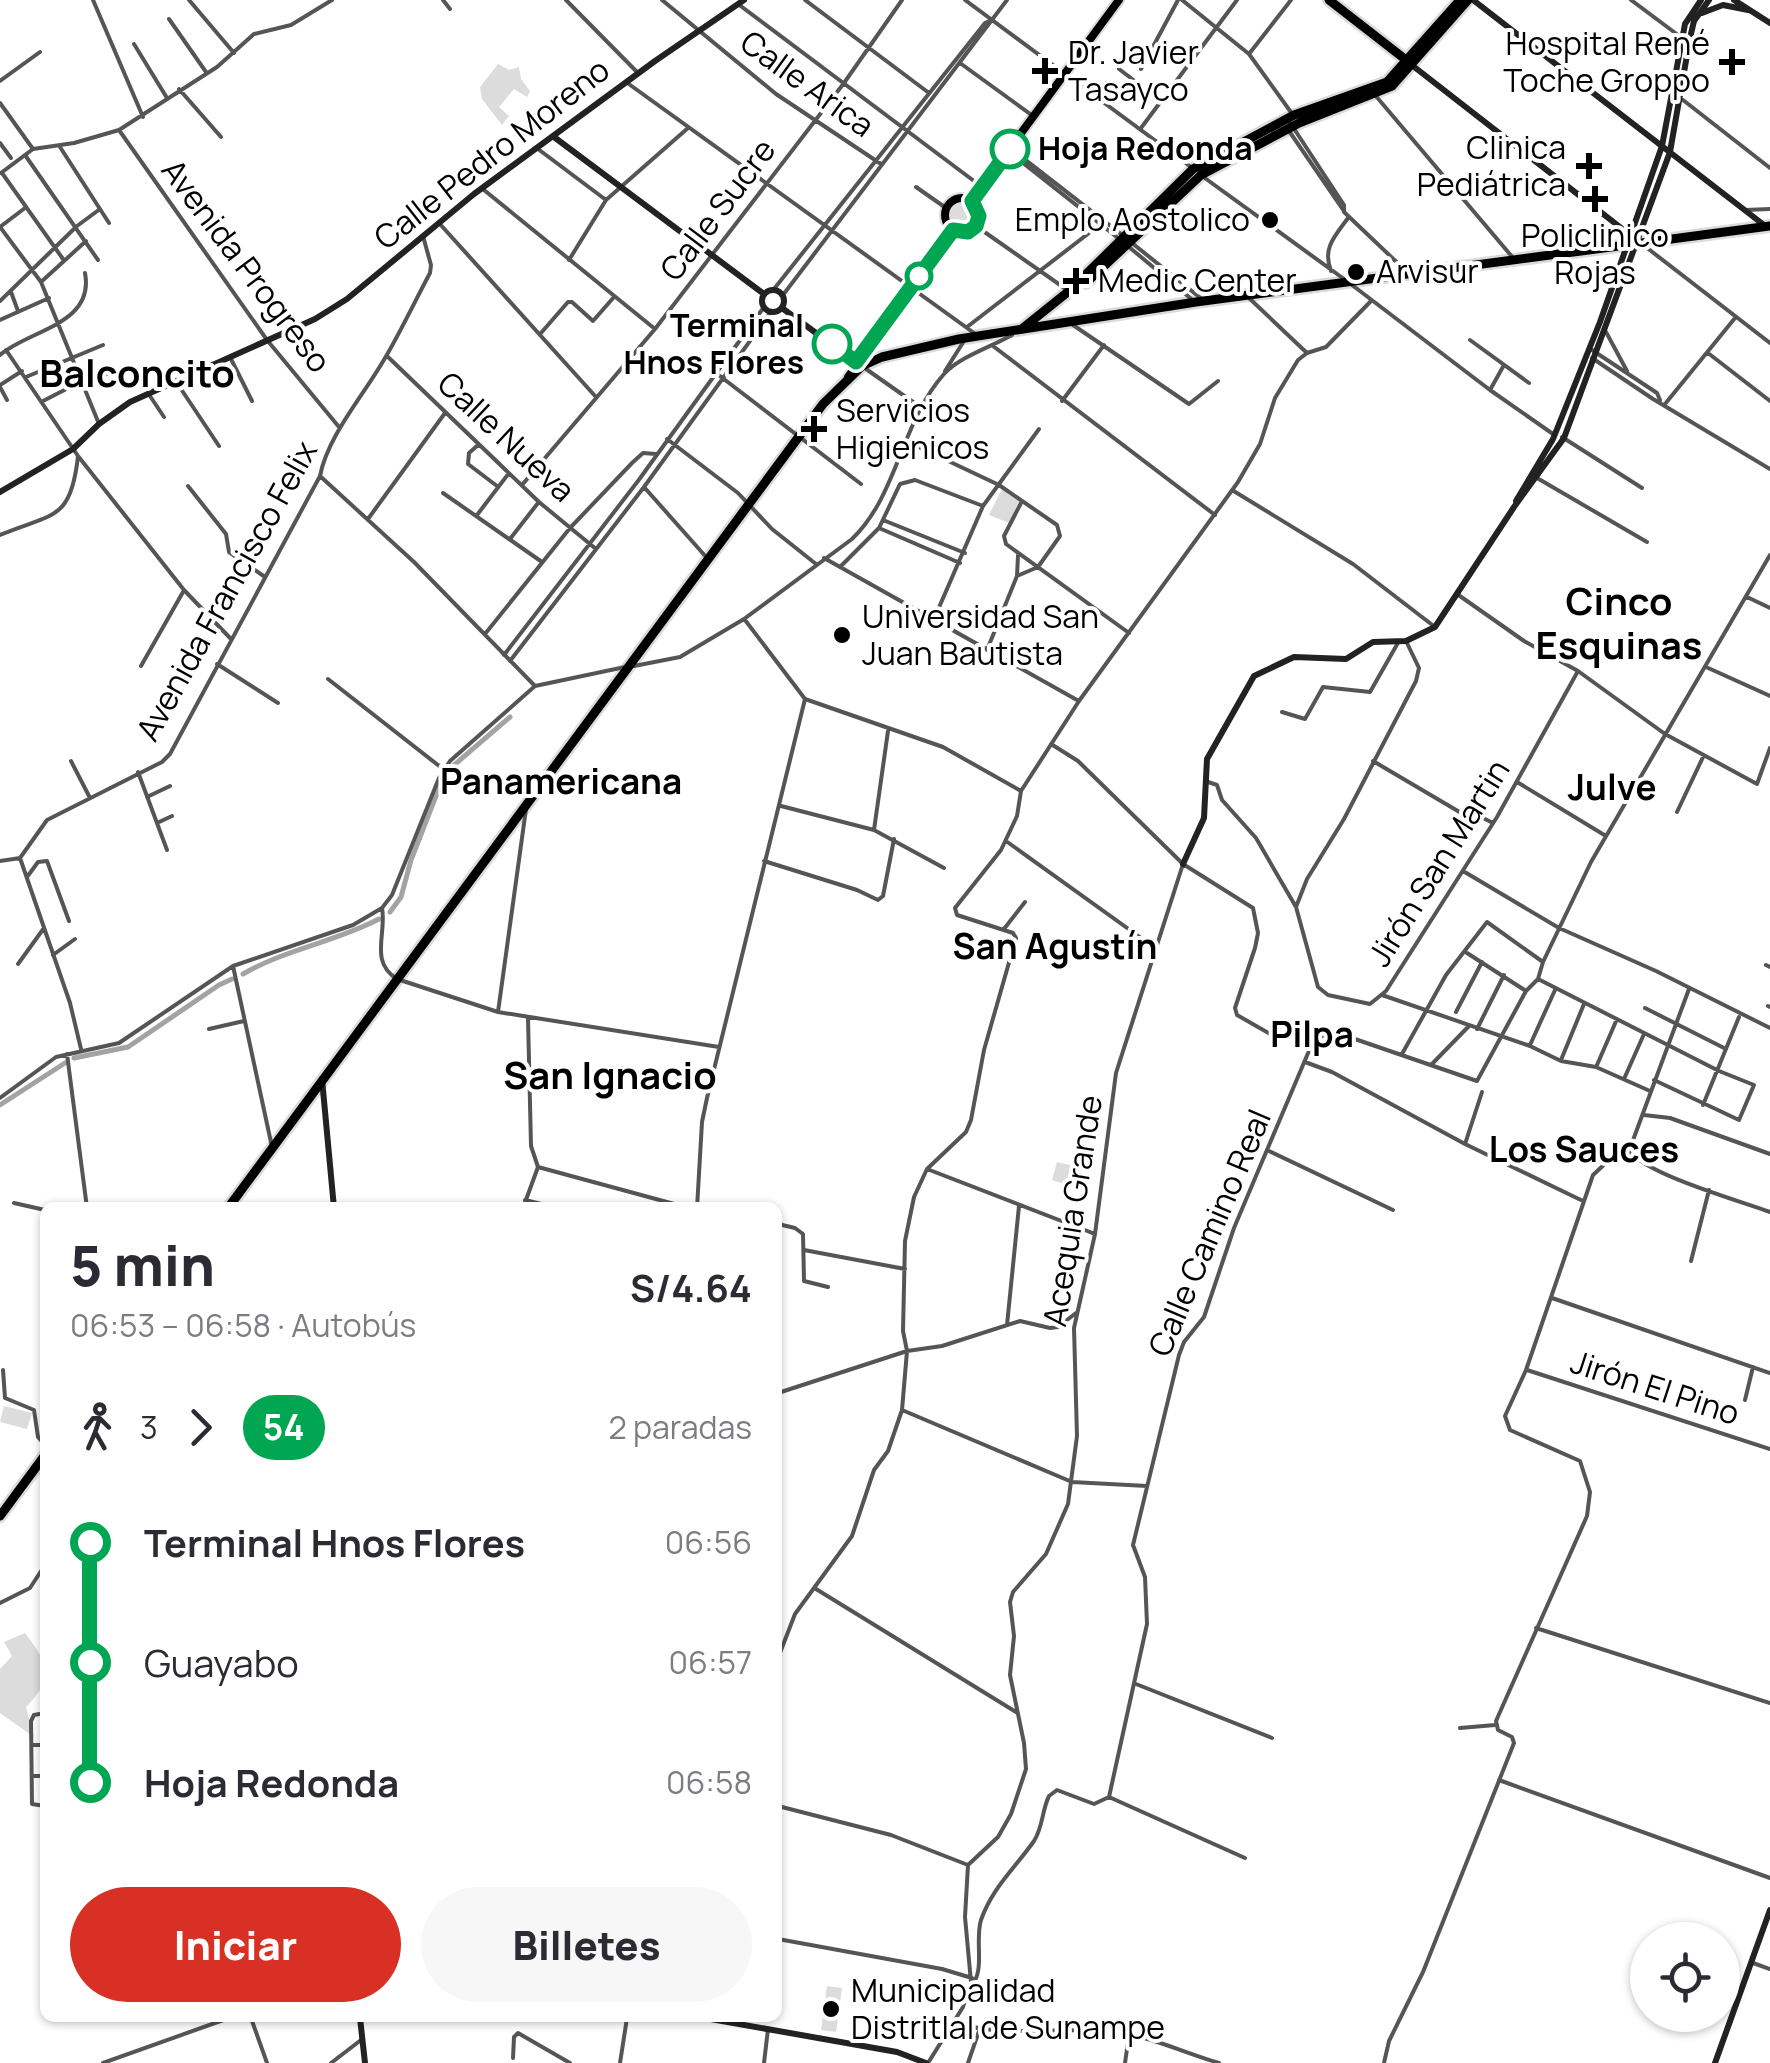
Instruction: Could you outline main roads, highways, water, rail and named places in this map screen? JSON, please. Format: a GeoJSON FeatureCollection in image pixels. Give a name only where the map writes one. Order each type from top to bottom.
{"type":"FeatureCollection","features":[{"type":"Feature","properties":{"kind":"highway"},"geometry":{"type":"LineString","coordinates":[[1329,0],[1410,63]]}},
{"type":"Feature","properties":{"kind":"highway"},"geometry":{"type":"LineString","coordinates":[[1410,63],[1460,0]]}},
{"type":"Feature","properties":{"kind":"highway"},"geometry":{"type":"LineString","coordinates":[[1025,329],[1071,292],[1197,172],[1290,122],[1373,92],[1410,63],[1471,0]]}},
{"type":"Feature","properties":{"kind":"highway"},"geometry":{"type":"LineString","coordinates":[[232,1202],[823,404],[859,364],[967,333],[978,336],[1633,240],[1768,228]]}},
{"type":"Feature","properties":{"kind":"highway"},"geometry":{"type":"LineString","coordinates":[[0,1516],[40,1463]]}},
{"type":"Feature","properties":{"kind":"main road"},"geometry":{"type":"LineString","coordinates":[[972,201],[1119,0]]}},
{"type":"Feature","properties":{"kind":"main road"},"geometry":{"type":"LineString","coordinates":[[957,198],[972,201],[979,216],[976,226],[968,232],[953,230],[944,218],[946,208],[957,198]]}},
{"type":"Feature","properties":{"kind":"main road"},"geometry":{"type":"LineString","coordinates":[[859,364],[953,230]]}},
{"type":"Feature","properties":{"kind":"waterway"},"geometry":{"type":"LineString","coordinates":[[390,912],[401,897],[443,778],[510,717]]}},
{"type":"Feature","properties":{"kind":"waterway"},"geometry":{"type":"LineString","coordinates":[[243,974],[379,919]]}},
{"type":"Feature","properties":{"kind":"waterway"},"geometry":{"type":"LineString","coordinates":[[74,1058],[128,1047],[232,979]]}},
{"type":"Feature","properties":{"kind":"waterway"},"geometry":{"type":"LineString","coordinates":[[0,1105],[65,1063]]}},
{"type":"Feature","properties":{"kind":"place","name":"Hospital René Toche Groppo"},"geometry":{"type":"Point","coordinates":[1732,62]}},
{"type":"Feature","properties":{"kind":"place","name":"Dr. Javier Tasayco"},"geometry":{"type":"Point","coordinates":[1045,71]}},
{"type":"Feature","properties":{"kind":"place","name":"Hoja Redonda"},"geometry":{"type":"Point","coordinates":[1010,149]}},
{"type":"Feature","properties":{"kind":"place","name":"Clinica Pediátrica"},"geometry":{"type":"Point","coordinates":[1589,166]}},
{"type":"Feature","properties":{"kind":"place","name":"Policlinico Rojas"},"geometry":{"type":"Point","coordinates":[1595,199]}},
{"type":"Feature","properties":{"kind":"place","name":"Emplo Aostolico"},"geometry":{"type":"Point","coordinates":[1270,220]}},
{"type":"Feature","properties":{"kind":"place","name":"Arvisur"},"geometry":{"type":"Point","coordinates":[1356,272]}},
{"type":"Feature","properties":{"kind":"place","name":"Medic Center"},"geometry":{"type":"Point","coordinates":[1076,281]}},
{"type":"Feature","properties":{"kind":"place","name":"Terminal Hnos Flores"},"geometry":{"type":"Point","coordinates":[832,344]}},
{"type":"Feature","properties":{"kind":"place","name":"Servicios Higienicos"},"geometry":{"type":"Point","coordinates":[814,429]}},
{"type":"Feature","properties":{"kind":"place","name":"Universidad San Juan Bautista"},"geometry":{"type":"Point","coordinates":[842,635]}},
{"type":"Feature","properties":{"kind":"place","name":"Municipalidad Distritlal de Sunampe"},"geometry":{"type":"Point","coordinates":[831,2009]}},
{"type":"Feature","properties":{"kind":"district","name":"Balconcito"},"geometry":{"type":"Point","coordinates":[137,374]}},
{"type":"Feature","properties":{"kind":"district","name":"Cinco Esquinas"},"geometry":{"type":"Point","coordinates":[1619,624]}},
{"type":"Feature","properties":{"kind":"district","name":"Panamericana"},"geometry":{"type":"Point","coordinates":[561,782]}},
{"type":"Feature","properties":{"kind":"district","name":"Julve"},"geometry":{"type":"Point","coordinates":[1612,788]}},
{"type":"Feature","properties":{"kind":"district","name":"San Agustín"},"geometry":{"type":"Point","coordinates":[1055,947]}},
{"type":"Feature","properties":{"kind":"district","name":"Pilpa"},"geometry":{"type":"Point","coordinates":[1312,1035]}},
{"type":"Feature","properties":{"kind":"district","name":"San Ignacio"},"geometry":{"type":"Point","coordinates":[610,1076]}},
{"type":"Feature","properties":{"kind":"district","name":"Los Sauces"},"geometry":{"type":"Point","coordinates":[1584,1150]}}]}
